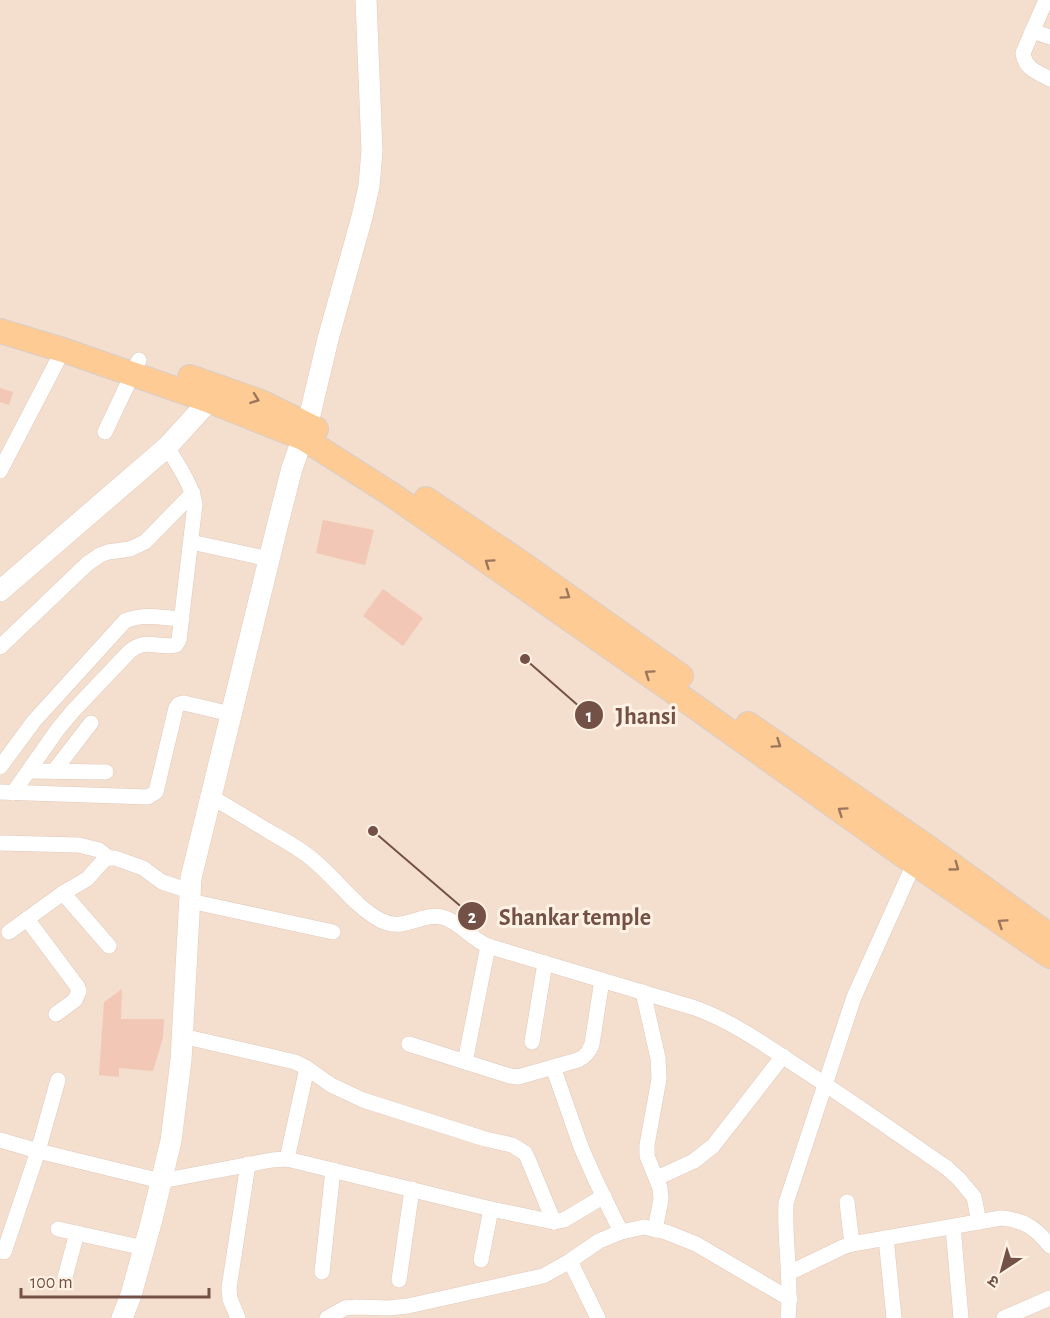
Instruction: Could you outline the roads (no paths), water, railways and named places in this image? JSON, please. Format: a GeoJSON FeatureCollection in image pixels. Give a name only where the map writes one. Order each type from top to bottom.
{"type":"FeatureCollection","features":[{"type":"Feature","properties":{"kind":"main road"},"geometry":{"type":"LineString","coordinates":[[0,315],[70,336],[136,367]]}},
{"type":"Feature","properties":{"kind":"main road"},"geometry":{"type":"LineString","coordinates":[[0,331],[63,350],[136,367],[215,394],[261,402],[306,431],[385,472],[517,560],[757,730],[1050,956]]}},
{"type":"Feature","properties":{"kind":"main road"},"geometry":{"type":"LineString","coordinates":[[919,854],[1050,936]]}},
{"type":"Feature","properties":{"kind":"street"},"geometry":{"type":"LineString","coordinates":[[122,1318],[131,1295],[171,1141],[181,1060],[191,878],[292,468],[306,431],[369,186],[372,151],[366,0]]}},
{"type":"Feature","properties":{"kind":"street"},"geometry":{"type":"LineString","coordinates":[[1046,0],[1023,53],[1027,66],[1050,80]]}},
{"type":"Feature","properties":{"kind":"street"},"geometry":{"type":"LineString","coordinates":[[1032,31],[1050,37]]}},
{"type":"Feature","properties":{"kind":"street"},"geometry":{"type":"LineString","coordinates":[[0,471],[63,350]]}},
{"type":"Feature","properties":{"kind":"street"},"geometry":{"type":"LineString","coordinates":[[105,432],[136,367]]}},
{"type":"Feature","properties":{"kind":"street"},"geometry":{"type":"LineString","coordinates":[[0,591],[167,447],[215,394]]}},
{"type":"Feature","properties":{"kind":"street"},"geometry":{"type":"LineString","coordinates":[[7,793],[29,771],[73,711],[135,646],[142,644],[170,646],[176,645],[179,640],[195,504],[187,480],[167,447]]}},
{"type":"Feature","properties":{"kind":"street"},"geometry":{"type":"LineString","coordinates":[[0,647],[87,564],[100,555],[130,549],[145,542],[193,493]]}},
{"type":"Feature","properties":{"kind":"street"},"geometry":{"type":"LineString","coordinates":[[191,542],[269,559]]}},
{"type":"Feature","properties":{"kind":"street"},"geometry":{"type":"LineString","coordinates":[[0,767],[47,706],[125,621],[145,616],[182,620]]}},
{"type":"Feature","properties":{"kind":"street"},"geometry":{"type":"LineString","coordinates":[[7,793],[148,797],[156,792],[176,708],[179,704],[184,703],[231,714]]}},
{"type":"Feature","properties":{"kind":"street"},"geometry":{"type":"LineString","coordinates":[[54,771],[91,723]]}},
{"type":"Feature","properties":{"kind":"street"},"geometry":{"type":"LineString","coordinates":[[29,771],[106,772]]}},
{"type":"Feature","properties":{"kind":"street"},"geometry":{"type":"LineString","coordinates":[[211,797],[298,848],[323,867],[367,912],[382,922],[393,925],[433,916],[443,917],[488,946],[717,1016],[825,1083],[947,1168],[974,1197],[980,1222]]}},
{"type":"Feature","properties":{"kind":"street"},"geometry":{"type":"LineString","coordinates":[[0,843],[79,844],[99,850],[109,858]]}},
{"type":"Feature","properties":{"kind":"street"},"geometry":{"type":"LineString","coordinates":[[788,1318],[790,1299],[785,1224],[786,1203],[854,996],[919,854]]}},
{"type":"Feature","properties":{"kind":"street"},"geometry":{"type":"LineString","coordinates":[[9,932],[63,893],[87,879],[104,860],[115,858],[143,868],[162,882],[190,896],[333,932]]}},
{"type":"Feature","properties":{"kind":"street"},"geometry":{"type":"LineString","coordinates":[[63,893],[109,946]]}},
{"type":"Feature","properties":{"kind":"street"},"geometry":{"type":"LineString","coordinates":[[27,919],[77,986],[79,992],[75,1000],[56,1014]]}},
{"type":"Feature","properties":{"kind":"street"},"geometry":{"type":"LineString","coordinates":[[465,1062],[488,946]]}},
{"type":"Feature","properties":{"kind":"street"},"geometry":{"type":"LineString","coordinates":[[532,1042],[545,963]]}},
{"type":"Feature","properties":{"kind":"street"},"geometry":{"type":"LineString","coordinates":[[409,1044],[518,1077],[578,1060],[589,1052],[602,980]]}},
{"type":"Feature","properties":{"kind":"street"},"geometry":{"type":"LineString","coordinates":[[643,992],[658,1058],[659,1079],[647,1145],[647,1156],[660,1188],[661,1199],[655,1230]]}},
{"type":"Feature","properties":{"kind":"street"},"geometry":{"type":"LineString","coordinates":[[182,1036],[295,1062],[331,1085],[363,1100],[512,1145],[525,1153],[554,1222]]}},
{"type":"Feature","properties":{"kind":"street"},"geometry":{"type":"LineString","coordinates":[[657,1178],[694,1161],[713,1146],[783,1056]]}},
{"type":"Feature","properties":{"kind":"street"},"geometry":{"type":"LineString","coordinates":[[553,1067],[581,1147],[621,1232]]}},
{"type":"Feature","properties":{"kind":"street"},"geometry":{"type":"LineString","coordinates":[[287,1159],[307,1068]]}},
{"type":"Feature","properties":{"kind":"street"},"geometry":{"type":"LineString","coordinates":[[4,1252],[38,1151],[58,1080]]}},
{"type":"Feature","properties":{"kind":"street"},"geometry":{"type":"LineString","coordinates":[[0,1140],[161,1181],[287,1159],[491,1209],[554,1222],[564,1220],[604,1196]]}},
{"type":"Feature","properties":{"kind":"street"},"geometry":{"type":"LineString","coordinates":[[238,1318],[230,1299],[229,1288],[248,1164]]}},
{"type":"Feature","properties":{"kind":"street"},"geometry":{"type":"LineString","coordinates":[[321,1272],[333,1170]]}},
{"type":"Feature","properties":{"kind":"street"},"geometry":{"type":"LineString","coordinates":[[399,1280],[412,1190]]}},
{"type":"Feature","properties":{"kind":"street"},"geometry":{"type":"LineString","coordinates":[[847,1202],[852,1244]]}},
{"type":"Feature","properties":{"kind":"street"},"geometry":{"type":"LineString","coordinates":[[481,1260],[491,1209]]}},
{"type":"Feature","properties":{"kind":"street"},"geometry":{"type":"LineString","coordinates":[[789,1273],[852,1244],[1001,1218],[1015,1219],[1027,1225],[1039,1233],[1050,1246]]}},
{"type":"Feature","properties":{"kind":"street"},"geometry":{"type":"LineString","coordinates":[[327,1318],[345,1308],[356,1306],[384,1313],[543,1276],[599,1241],[621,1232],[644,1227],[666,1232],[696,1244],[790,1299]]}},
{"type":"Feature","properties":{"kind":"street"},"geometry":{"type":"LineString","coordinates":[[953,1227],[961,1318]]}},
{"type":"Feature","properties":{"kind":"street"},"geometry":{"type":"LineString","coordinates":[[58,1229],[144,1248]]}},
{"type":"Feature","properties":{"kind":"street"},"geometry":{"type":"LineString","coordinates":[[65,1277],[77,1233]]}},
{"type":"Feature","properties":{"kind":"street"},"geometry":{"type":"LineString","coordinates":[[886,1238],[894,1318]]}},
{"type":"Feature","properties":{"kind":"street"},"geometry":{"type":"LineString","coordinates":[[570,1261],[598,1318]]}},
{"type":"Feature","properties":{"kind":"street"},"geometry":{"type":"LineString","coordinates":[[1004,1318],[1050,1298]]}},
{"type":"Feature","properties":{"kind":"place","name":"Jhansi"},"geometry":{"type":"Point","coordinates":[525,659]}},
{"type":"Feature","properties":{"kind":"place","name":"Shankar temple"},"geometry":{"type":"Point","coordinates":[373,831]}}]}
